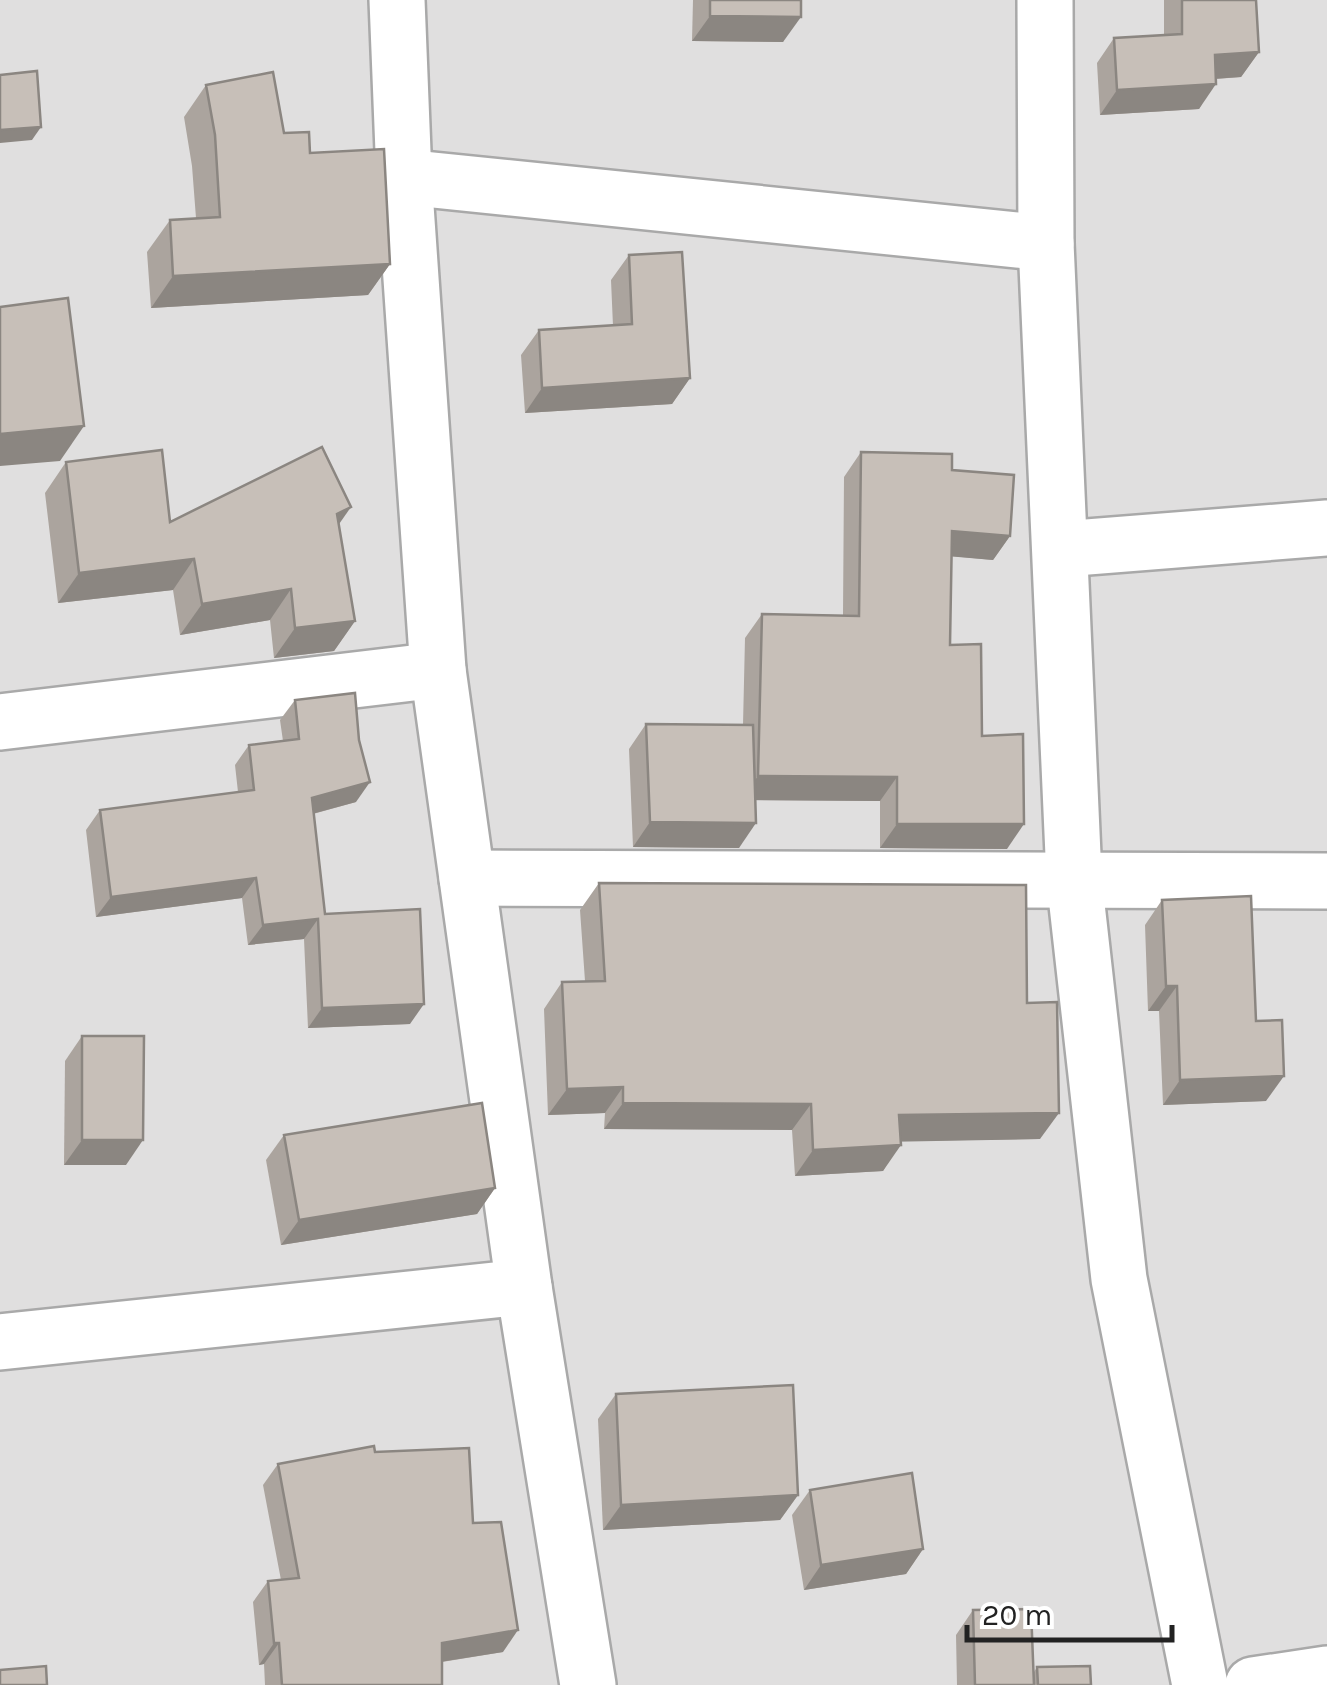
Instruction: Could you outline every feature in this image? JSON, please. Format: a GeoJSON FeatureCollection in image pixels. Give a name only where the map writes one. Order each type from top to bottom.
{"type":"FeatureCollection","features":[{"type":"Feature","properties":{"kind":"street"},"geometry":{"type":"LineString","coordinates":[[397,0],[404,177],[438,670],[524,1286],[588,1685]]}},
{"type":"Feature","properties":{"kind":"street"},"geometry":{"type":"LineString","coordinates":[[1045,0],[1046,243],[1074,878],[1119,1280],[1200,1685]]}},
{"type":"Feature","properties":{"kind":"street"},"geometry":{"type":"LineString","coordinates":[[404,177],[1046,243]]}},
{"type":"Feature","properties":{"kind":"street"},"geometry":{"type":"LineString","coordinates":[[1062,549],[1327,528]]}},
{"type":"Feature","properties":{"kind":"street"},"geometry":{"type":"LineString","coordinates":[[0,722],[438,670]]}},
{"type":"Feature","properties":{"kind":"street"},"geometry":{"type":"LineString","coordinates":[[467,878],[1327,882]]}},
{"type":"Feature","properties":{"kind":"street"},"geometry":{"type":"LineString","coordinates":[[0,1342],[524,1286]]}},
{"type":"Feature","properties":{"kind":"street"},"geometry":{"type":"LineString","coordinates":[[1253,1685],[1327,1674]]}},
{"type":"Feature","properties":{"kind":"shaded area"},"geometry":{"type":"Polygon","coordinates":[[[0,0],[1327,0],[1327,1685],[0,1685],[0,0]]]}},
{"type":"Feature","properties":{"kind":"building"},"geometry":{"type":"Polygon","coordinates":[[[710,0],[801,0],[801,17],[710,16],[710,0]]]}},
{"type":"Feature","properties":{"kind":"building"},"geometry":{"type":"Polygon","coordinates":[[[1182,0],[1256,0],[1259,52],[1215,55],[1216,84],[1117,90],[1114,38],[1182,34],[1182,0]]]}},
{"type":"Feature","properties":{"kind":"building"},"geometry":{"type":"Polygon","coordinates":[[[37,71],[41,127],[0,130],[0,75],[37,71]]]}},
{"type":"Feature","properties":{"kind":"building"},"geometry":{"type":"Polygon","coordinates":[[[273,72],[284,133],[309,132],[310,153],[384,149],[390,264],[173,276],[170,220],[220,217],[215,135],[206,85],[273,72]]]}},
{"type":"Feature","properties":{"kind":"building"},"geometry":{"type":"Polygon","coordinates":[[[682,252],[690,378],[542,388],[539,330],[632,324],[629,255],[682,252]]]}},
{"type":"Feature","properties":{"kind":"building"},"geometry":{"type":"Polygon","coordinates":[[[68,298],[84,426],[0,434],[0,307],[68,298]]]}},
{"type":"Feature","properties":{"kind":"building"},"geometry":{"type":"Polygon","coordinates":[[[322,447],[351,507],[337,514],[355,621],[295,628],[291,589],[202,604],[194,559],[79,573],[66,462],[162,450],[170,522],[322,447]]]}},
{"type":"Feature","properties":{"kind":"building"},"geometry":{"type":"Polygon","coordinates":[[[861,452],[952,454],[952,470],[1014,475],[1010,536],[952,531],[950,645],[981,644],[982,736],[1023,734],[1024,824],[897,824],[897,777],[758,776],[762,614],[859,616],[861,452]]]}},
{"type":"Feature","properties":{"kind":"building"},"geometry":{"type":"Polygon","coordinates":[[[355,693],[359,740],[370,782],[312,798],[325,914],[420,909],[424,1004],[322,1008],[318,919],[263,925],[256,878],[111,897],[100,810],[254,790],[249,745],[299,739],[295,700],[355,693]]]}},
{"type":"Feature","properties":{"kind":"building"},"geometry":{"type":"Polygon","coordinates":[[[646,724],[753,725],[756,823],[650,822],[646,724]]]}},
{"type":"Feature","properties":{"kind":"building"},"geometry":{"type":"Polygon","coordinates":[[[599,883],[1026,885],[1027,1003],[1057,1002],[1059,1113],[899,1115],[901,1145],[813,1150],[811,1104],[623,1103],[623,1087],[567,1089],[562,982],[605,981],[599,883]]]}},
{"type":"Feature","properties":{"kind":"building"},"geometry":{"type":"Polygon","coordinates":[[[1251,896],[1256,1021],[1282,1020],[1284,1076],[1180,1080],[1177,986],[1166,986],[1162,900],[1251,896]]]}},
{"type":"Feature","properties":{"kind":"building"},"geometry":{"type":"Polygon","coordinates":[[[82,1036],[144,1036],[143,1140],[82,1140],[82,1036]]]}},
{"type":"Feature","properties":{"kind":"building"},"geometry":{"type":"Polygon","coordinates":[[[482,1103],[495,1188],[299,1220],[284,1135],[482,1103]]]}},
{"type":"Feature","properties":{"kind":"building"},"geometry":{"type":"Polygon","coordinates":[[[793,1385],[798,1495],[621,1505],[616,1394],[793,1385]]]}},
{"type":"Feature","properties":{"kind":"building"},"geometry":{"type":"Polygon","coordinates":[[[374,1446],[375,1452],[469,1448],[473,1523],[501,1522],[518,1630],[442,1643],[442,1685],[282,1685],[268,1581],[299,1578],[278,1464],[374,1446]]]}},
{"type":"Feature","properties":{"kind":"building"},"geometry":{"type":"Polygon","coordinates":[[[912,1473],[923,1549],[821,1565],[810,1490],[912,1473]]]}},
{"type":"Feature","properties":{"kind":"building"},"geometry":{"type":"Polygon","coordinates":[[[1031,1609],[1034,1685],[975,1685],[973,1610],[1031,1609]]]}},
{"type":"Feature","properties":{"kind":"building"},"geometry":{"type":"Polygon","coordinates":[[[46,1666],[47,1685],[0,1685],[0,1670],[46,1666]]]}},
{"type":"Feature","properties":{"kind":"building"},"geometry":{"type":"Polygon","coordinates":[[[1090,1666],[1091,1685],[1038,1685],[1037,1667],[1090,1666]]]}}]}
